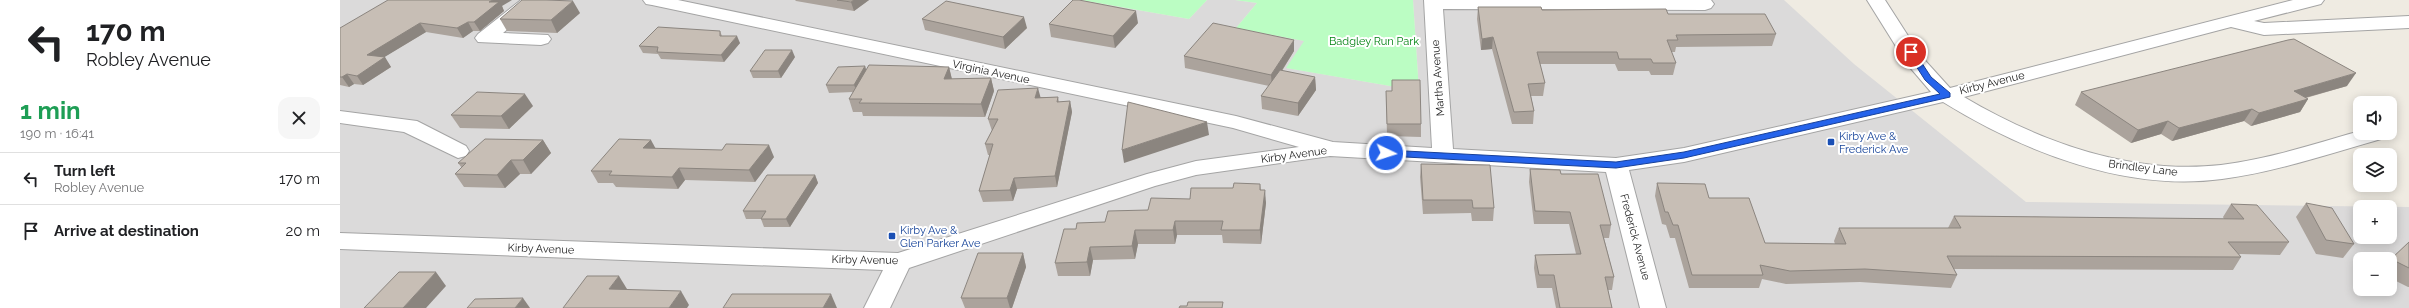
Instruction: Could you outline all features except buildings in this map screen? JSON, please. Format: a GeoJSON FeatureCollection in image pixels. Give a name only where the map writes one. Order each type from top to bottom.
{"type":"FeatureCollection","features":[{"type":"Feature","properties":{"kind":"street"},"geometry":{"type":"LineString","coordinates":[[532,0],[485,38],[541,39]]}},
{"type":"Feature","properties":{"kind":"street","name":"Virginia Avenue"},"geometry":{"type":"LineString","coordinates":[[652,0],[1236,122],[1330,149]]}},
{"type":"Feature","properties":{"kind":"street","name":"Brindley Lane"},"geometry":{"type":"LineString","coordinates":[[1876,0],[1928,79],[1947,95],[2012,130],[2058,150],[2116,167],[2171,173],[2219,172],[2260,166],[2353,140]]}},
{"type":"Feature","properties":{"kind":"street","name":"Kirby Avenue"},"geometry":{"type":"LineString","coordinates":[[340,241],[899,262],[1196,168],[1330,149],[1616,165],[1684,155],[1947,95],[2315,0]]}},
{"type":"Feature","properties":{"kind":"street"},"geometry":{"type":"LineString","coordinates":[[1433,1],[1705,4]]}},
{"type":"Feature","properties":{"kind":"street","name":"Martha Avenue"},"geometry":{"type":"LineString","coordinates":[[1433,1],[1443,156]]}},
{"type":"Feature","properties":{"kind":"street"},"geometry":{"type":"LineString","coordinates":[[2233,22],[2264,29],[2409,22]]}},
{"type":"Feature","properties":{"kind":"street"},"geometry":{"type":"LineString","coordinates":[[340,117],[409,126],[458,151]]}},
{"type":"Feature","properties":{"kind":"street","name":"Frederick Avenue"},"geometry":{"type":"LineString","coordinates":[[1616,165],[1654,308]]}},
{"type":"Feature","properties":{"kind":"street"},"geometry":{"type":"LineString","coordinates":[[877,308],[899,262]]}},
{"type":"Feature","properties":{"kind":"shaded area"},"geometry":{"type":"Polygon","coordinates":[[[340,0],[1081,0],[1189,19],[1207,0],[1235,0],[1257,3],[1236,28],[1305,41],[1287,68],[1419,91],[1413,0],[1784,0],[1854,64],[2026,202],[2353,206],[2353,244],[2397,244],[2397,207],[2409,207],[2409,308],[340,308],[340,0]]]}},
{"type":"Feature","properties":{"kind":"green space"},"geometry":{"type":"Polygon","coordinates":[[[1081,0],[1207,0],[1189,19],[1081,0]]]}},
{"type":"Feature","properties":{"kind":"green space","name":"Badgley Run Park"},"geometry":{"type":"Polygon","coordinates":[[[1235,0],[1413,0],[1419,91],[1286,68],[1304,41],[1236,28],[1257,3],[1235,0]]]}},
{"type":"Feature","properties":{"kind":"place","name":"Kirby Ave & Frederick Ave"},"geometry":{"type":"Point","coordinates":[1831,142]}},
{"type":"Feature","properties":{"kind":"place","name":"Kirby Ave & Glen Parker Ave"},"geometry":{"type":"Point","coordinates":[892,236]}},
{"type":"Feature","properties":{"kind":"route"},"geometry":{"type":"LineString","coordinates":[[1386,153],[1616,165],[1684,155],[1947,95],[1928,79],[1911,52]]}}]}
